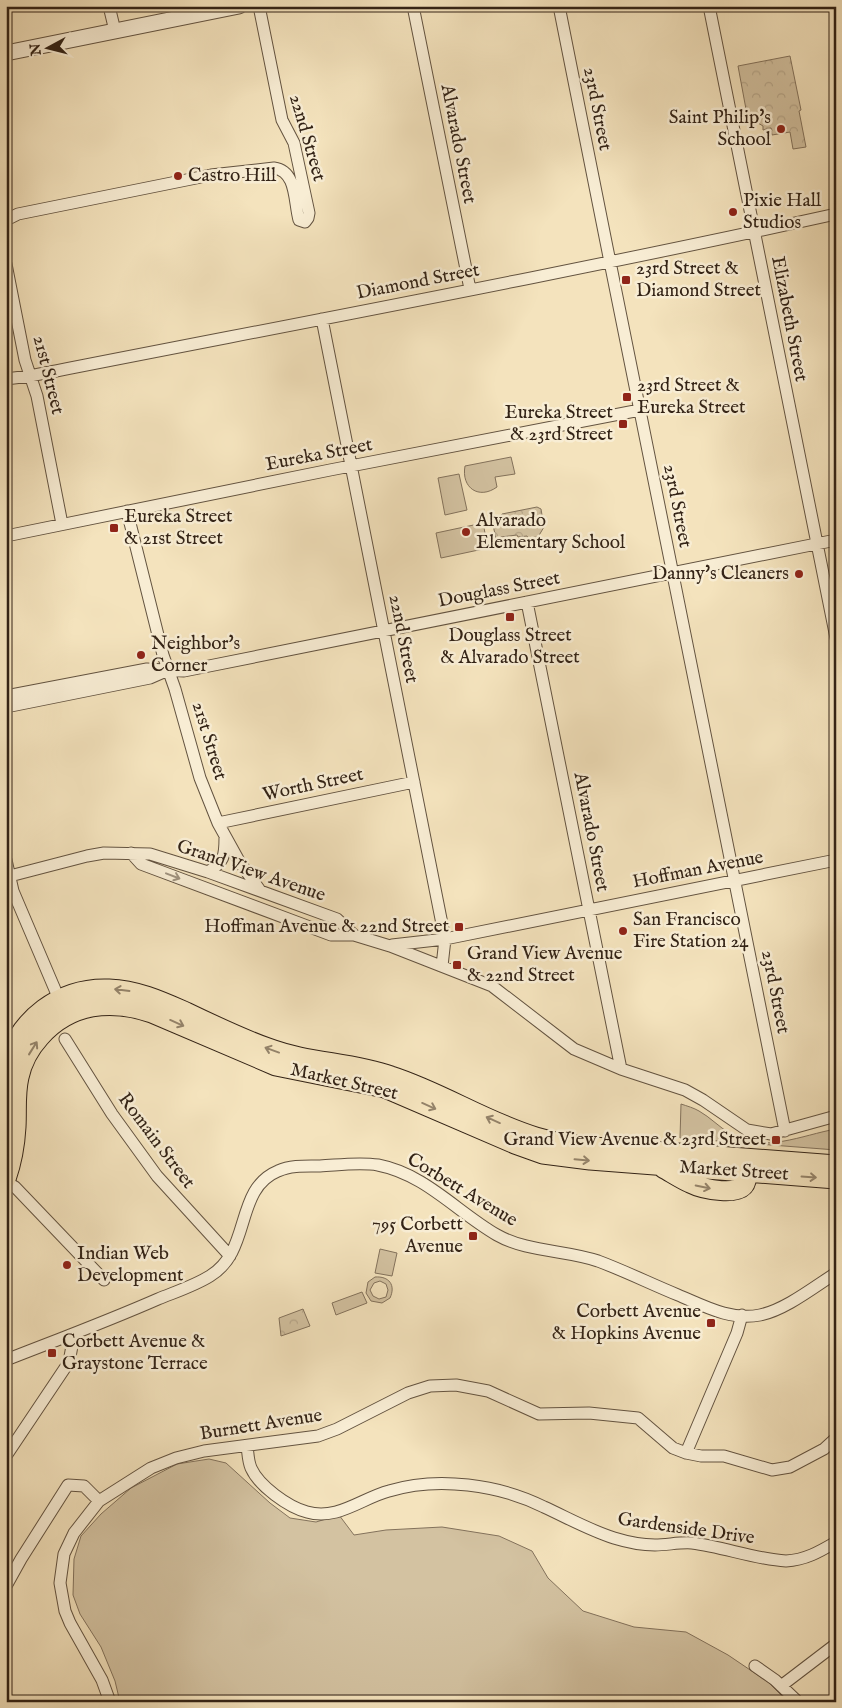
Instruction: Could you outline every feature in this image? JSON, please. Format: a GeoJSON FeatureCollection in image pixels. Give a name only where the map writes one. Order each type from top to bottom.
{"type":"FeatureCollection","features":[{"type":"Feature","properties":{"kind":"main road","name":"Market Street"},"geometry":{"type":"LineString","coordinates":[[6,1066],[12,1049],[23,1030],[37,1014],[59,999],[75,993],[97,989],[120,990],[145,995],[280,1053],[390,1075],[520,1131],[547,1140],[836,1179]]}},
{"type":"Feature","properties":{"kind":"main road","name":"Market Street"},"geometry":{"type":"LineString","coordinates":[[6,1180],[15,1141],[17,1087],[22,1066],[32,1048],[49,1027],[66,1015],[89,1007],[108,1005],[130,1007],[152,1013],[276,1066],[386,1088],[508,1142],[543,1154],[574,1159],[660,1166],[693,1184],[725,1190],[740,1190],[746,1184],[743,1165]]}},
{"type":"Feature","properties":{"kind":"main road","name":"Market Street"},"geometry":{"type":"LineString","coordinates":[[743,1165],[836,1165]]}},
{"type":"Feature","properties":{"kind":"street"},"geometry":{"type":"LineString","coordinates":[[110,6],[115,31]]}},
{"type":"Feature","properties":{"kind":"street"},"geometry":{"type":"LineString","coordinates":[[6,53],[240,6]]}},
{"type":"Feature","properties":{"kind":"street","name":"22nd Street"},"geometry":{"type":"LineString","coordinates":[[6,220],[18,214],[229,172],[274,168],[285,172],[292,183],[299,220],[305,222],[309,213],[294,143],[282,120],[259,6]]}},
{"type":"Feature","properties":{"kind":"street","name":"Alvarado Street"},"geometry":{"type":"LineString","coordinates":[[413,6],[470,289]]}},
{"type":"Feature","properties":{"kind":"street","name":"23rd Street"},"geometry":{"type":"LineString","coordinates":[[560,6],[609,262],[785,1131]]}},
{"type":"Feature","properties":{"kind":"street","name":"Elizabeth Street"},"geometry":{"type":"LineString","coordinates":[[709,6],[836,638]]}},
{"type":"Feature","properties":{"kind":"street","name":"Diamond Street"},"geometry":{"type":"LineString","coordinates":[[6,379],[30,376],[609,262],[836,214]]}},
{"type":"Feature","properties":{"kind":"street","name":"21st Street"},"geometry":{"type":"LineString","coordinates":[[6,264],[30,376],[37,396],[62,524]]}},
{"type":"Feature","properties":{"kind":"street","name":"22nd Street"},"geometry":{"type":"LineString","coordinates":[[322,318],[445,939],[442,966]]}},
{"type":"Feature","properties":{"kind":"street","name":"Eureka Street"},"geometry":{"type":"LineString","coordinates":[[6,536],[640,410]]}},
{"type":"Feature","properties":{"kind":"street","name":"21st Street"},"geometry":{"type":"LineString","coordinates":[[127,511],[168,671],[175,689],[200,778],[224,835],[239,861],[259,889]]}},
{"type":"Feature","properties":{"kind":"street","name":"Douglass Street"},"geometry":{"type":"LineString","coordinates":[[6,696],[147,669],[184,671],[836,540]]}},
{"type":"Feature","properties":{"kind":"street","name":"Alvarado Street"},"geometry":{"type":"LineString","coordinates":[[527,602],[622,1069]]}},
{"type":"Feature","properties":{"kind":"street","name":"Douglass Street"},"geometry":{"type":"LineString","coordinates":[[6,707],[150,678],[168,671]]}},
{"type":"Feature","properties":{"kind":"street","name":"Worth Street"},"geometry":{"type":"LineString","coordinates":[[218,823],[414,782]]}},
{"type":"Feature","properties":{"kind":"street"},"geometry":{"type":"LineString","coordinates":[[208,872],[219,865],[225,853],[224,835]]}},
{"type":"Feature","properties":{"kind":"street","name":"Grand View Avenue"},"geometry":{"type":"LineString","coordinates":[[8,877],[104,853],[150,854],[259,889],[337,919],[354,935]]}},
{"type":"Feature","properties":{"kind":"street","name":"Grand View Avenue"},"geometry":{"type":"LineString","coordinates":[[131,853],[141,864],[331,935],[354,935],[390,946],[492,986],[574,1049],[622,1069],[685,1090],[747,1130],[771,1134],[836,1116]]}},
{"type":"Feature","properties":{"kind":"street"},"geometry":{"type":"LineString","coordinates":[[6,860],[8,877],[13,891],[59,999]]}},
{"type":"Feature","properties":{"kind":"street","name":"Hoffman Avenue"},"geometry":{"type":"LineString","coordinates":[[390,946],[445,939],[836,860]]}},
{"type":"Feature","properties":{"kind":"street","name":"Romain Street"},"geometry":{"type":"LineString","coordinates":[[65,1040],[112,1114],[157,1176],[230,1256]]}},
{"type":"Feature","properties":{"kind":"street","name":"Corbett Avenue"},"geometry":{"type":"LineString","coordinates":[[6,1360],[207,1278],[218,1271],[230,1256],[241,1233],[251,1197],[258,1186],[268,1176],[287,1168],[299,1166],[368,1164],[394,1169],[422,1182],[498,1236],[530,1247],[596,1260],[720,1313],[742,1316],[760,1315],[788,1304],[836,1274]]}},
{"type":"Feature","properties":{"kind":"street"},"geometry":{"type":"LineString","coordinates":[[6,1180],[15,1187],[104,1280]]}},
{"type":"Feature","properties":{"kind":"street"},"geometry":{"type":"LineString","coordinates":[[686,1453],[737,1333],[742,1316]]}},
{"type":"Feature","properties":{"kind":"street"},"geometry":{"type":"LineString","coordinates":[[6,1456],[66,1368],[72,1352],[70,1335]]}},
{"type":"Feature","properties":{"kind":"street","name":"Burnett Avenue"},"geometry":{"type":"LineString","coordinates":[[110,1702],[102,1680],[68,1617],[61,1590],[61,1569],[67,1547],[79,1527],[99,1501],[151,1468],[176,1458],[204,1451],[318,1436],[337,1429],[408,1393],[430,1386],[456,1385],[488,1391],[539,1414],[589,1413],[638,1418],[673,1448],[701,1456],[724,1456],[772,1470],[790,1467],[824,1448],[836,1438]]}},
{"type":"Feature","properties":{"kind":"street","name":"Gardenside Drive"},"geometry":{"type":"LineString","coordinates":[[247,1446],[250,1466],[262,1482],[286,1502],[311,1513],[326,1514],[343,1510],[386,1491],[404,1487],[430,1484],[459,1484],[512,1494],[545,1507],[587,1528],[623,1540],[644,1544],[693,1543],[786,1561],[809,1557],[836,1542]]}},
{"type":"Feature","properties":{"kind":"street"},"geometry":{"type":"LineString","coordinates":[[6,1586],[68,1485],[84,1486],[99,1501]]}},
{"type":"Feature","properties":{"kind":"street"},"geometry":{"type":"LineString","coordinates":[[781,1686],[836,1644]]}},
{"type":"Feature","properties":{"kind":"street"},"geometry":{"type":"LineString","coordinates":[[755,1666],[798,1702]]}},
{"type":"Feature","properties":{"kind":"green space","name":"Saint Philip's School"},"geometry":{"type":"Polygon","coordinates":[[[790,56],[806,147],[793,149],[790,132],[772,135],[771,128],[763,130],[763,126],[758,123],[757,119],[748,120],[738,66],[790,56]]]}},
{"type":"Feature","properties":{"kind":"green space"},"geometry":{"type":"Polygon","coordinates":[[[511,457],[515,474],[495,477],[497,487],[490,491],[478,492],[469,486],[464,474],[465,466],[511,457]]]}},
{"type":"Feature","properties":{"kind":"green space"},"geometry":{"type":"Polygon","coordinates":[[[459,474],[467,510],[445,515],[438,478],[459,474]]]}},
{"type":"Feature","properties":{"kind":"green space"},"geometry":{"type":"Polygon","coordinates":[[[537,507],[541,509],[544,527],[538,537],[528,538],[527,536],[518,537],[517,535],[496,539],[492,520],[500,519],[502,514],[537,507]]]}},
{"type":"Feature","properties":{"kind":"green space"},"geometry":{"type":"Polygon","coordinates":[[[483,523],[488,548],[441,558],[436,533],[483,523]]]}},
{"type":"Feature","properties":{"kind":"green space"},"geometry":{"type":"Polygon","coordinates":[[[681,1104],[699,1111],[723,1129],[743,1140],[769,1143],[836,1129],[836,1150],[680,1138],[681,1104]]]}},
{"type":"Feature","properties":{"kind":"green space"},"geometry":{"type":"Polygon","coordinates":[[[380,1249],[397,1253],[392,1276],[375,1273],[380,1249]]]}},
{"type":"Feature","properties":{"kind":"green space"},"geometry":{"type":"Polygon","coordinates":[[[375,1277],[380,1277],[390,1282],[392,1293],[390,1298],[382,1303],[371,1301],[366,1293],[368,1282],[375,1277]],[[380,1281],[374,1283],[370,1290],[373,1296],[379,1299],[386,1297],[388,1290],[386,1284],[380,1281]]]}},
{"type":"Feature","properties":{"kind":"green space"},"geometry":{"type":"Polygon","coordinates":[[[362,1292],[367,1303],[336,1315],[332,1303],[362,1292]]]}},
{"type":"Feature","properties":{"kind":"green space"},"geometry":{"type":"Polygon","coordinates":[[[303,1309],[310,1326],[281,1336],[279,1318],[303,1309]]]}},
{"type":"Feature","properties":{"kind":"green space"},"geometry":{"type":"Polygon","coordinates":[[[209,1459],[226,1463],[270,1503],[290,1518],[316,1522],[339,1515],[354,1535],[386,1530],[442,1527],[499,1536],[532,1551],[548,1578],[583,1611],[634,1627],[686,1632],[728,1655],[768,1682],[788,1702],[120,1702],[115,1681],[101,1647],[80,1614],[73,1595],[74,1559],[81,1536],[101,1514],[131,1488],[177,1464],[209,1459]]]}},
{"type":"Feature","properties":{"kind":"place","name":"Saint Philip's School"},"geometry":{"type":"Point","coordinates":[781,129]}},
{"type":"Feature","properties":{"kind":"place","name":"Castro Hill"},"geometry":{"type":"Point","coordinates":[178,176]}},
{"type":"Feature","properties":{"kind":"place","name":"Pixie Hall Studios"},"geometry":{"type":"Point","coordinates":[733,212]}},
{"type":"Feature","properties":{"kind":"place","name":"23rd Street & Diamond Street"},"geometry":{"type":"Point","coordinates":[626,280]}},
{"type":"Feature","properties":{"kind":"place","name":"23rd Street & Eureka Street"},"geometry":{"type":"Point","coordinates":[627,397]}},
{"type":"Feature","properties":{"kind":"place","name":"Eureka Street & 23rd Street"},"geometry":{"type":"Point","coordinates":[623,424]}},
{"type":"Feature","properties":{"kind":"place","name":"Eureka Street & 21st Street"},"geometry":{"type":"Point","coordinates":[114,528]}},
{"type":"Feature","properties":{"kind":"place","name":"Alvarado Elementary School"},"geometry":{"type":"Point","coordinates":[466,532]}},
{"type":"Feature","properties":{"kind":"place","name":"Danny's Cleaners"},"geometry":{"type":"Point","coordinates":[799,574]}},
{"type":"Feature","properties":{"kind":"place","name":"Douglass Street & Alvarado Street"},"geometry":{"type":"Point","coordinates":[510,617]}},
{"type":"Feature","properties":{"kind":"place","name":"Neighbor's Corner"},"geometry":{"type":"Point","coordinates":[141,655]}},
{"type":"Feature","properties":{"kind":"place","name":"Hoffman Avenue & 22nd Street"},"geometry":{"type":"Point","coordinates":[459,927]}},
{"type":"Feature","properties":{"kind":"place","name":"San Francisco Fire Station 24"},"geometry":{"type":"Point","coordinates":[623,931]}},
{"type":"Feature","properties":{"kind":"place","name":"Grand View Avenue & 22nd Street"},"geometry":{"type":"Point","coordinates":[457,965]}},
{"type":"Feature","properties":{"kind":"place","name":"Grand View Avenue & 23rd Street"},"geometry":{"type":"Point","coordinates":[776,1140]}},
{"type":"Feature","properties":{"kind":"place","name":"795 Corbett Avenue"},"geometry":{"type":"Point","coordinates":[473,1236]}},
{"type":"Feature","properties":{"kind":"place","name":"Indian Web Development"},"geometry":{"type":"Point","coordinates":[67,1265]}},
{"type":"Feature","properties":{"kind":"place","name":"Corbett Avenue & Hopkins Avenue"},"geometry":{"type":"Point","coordinates":[711,1323]}},
{"type":"Feature","properties":{"kind":"place","name":"Corbett Avenue & Graystone Terrace"},"geometry":{"type":"Point","coordinates":[52,1353]}}]}
